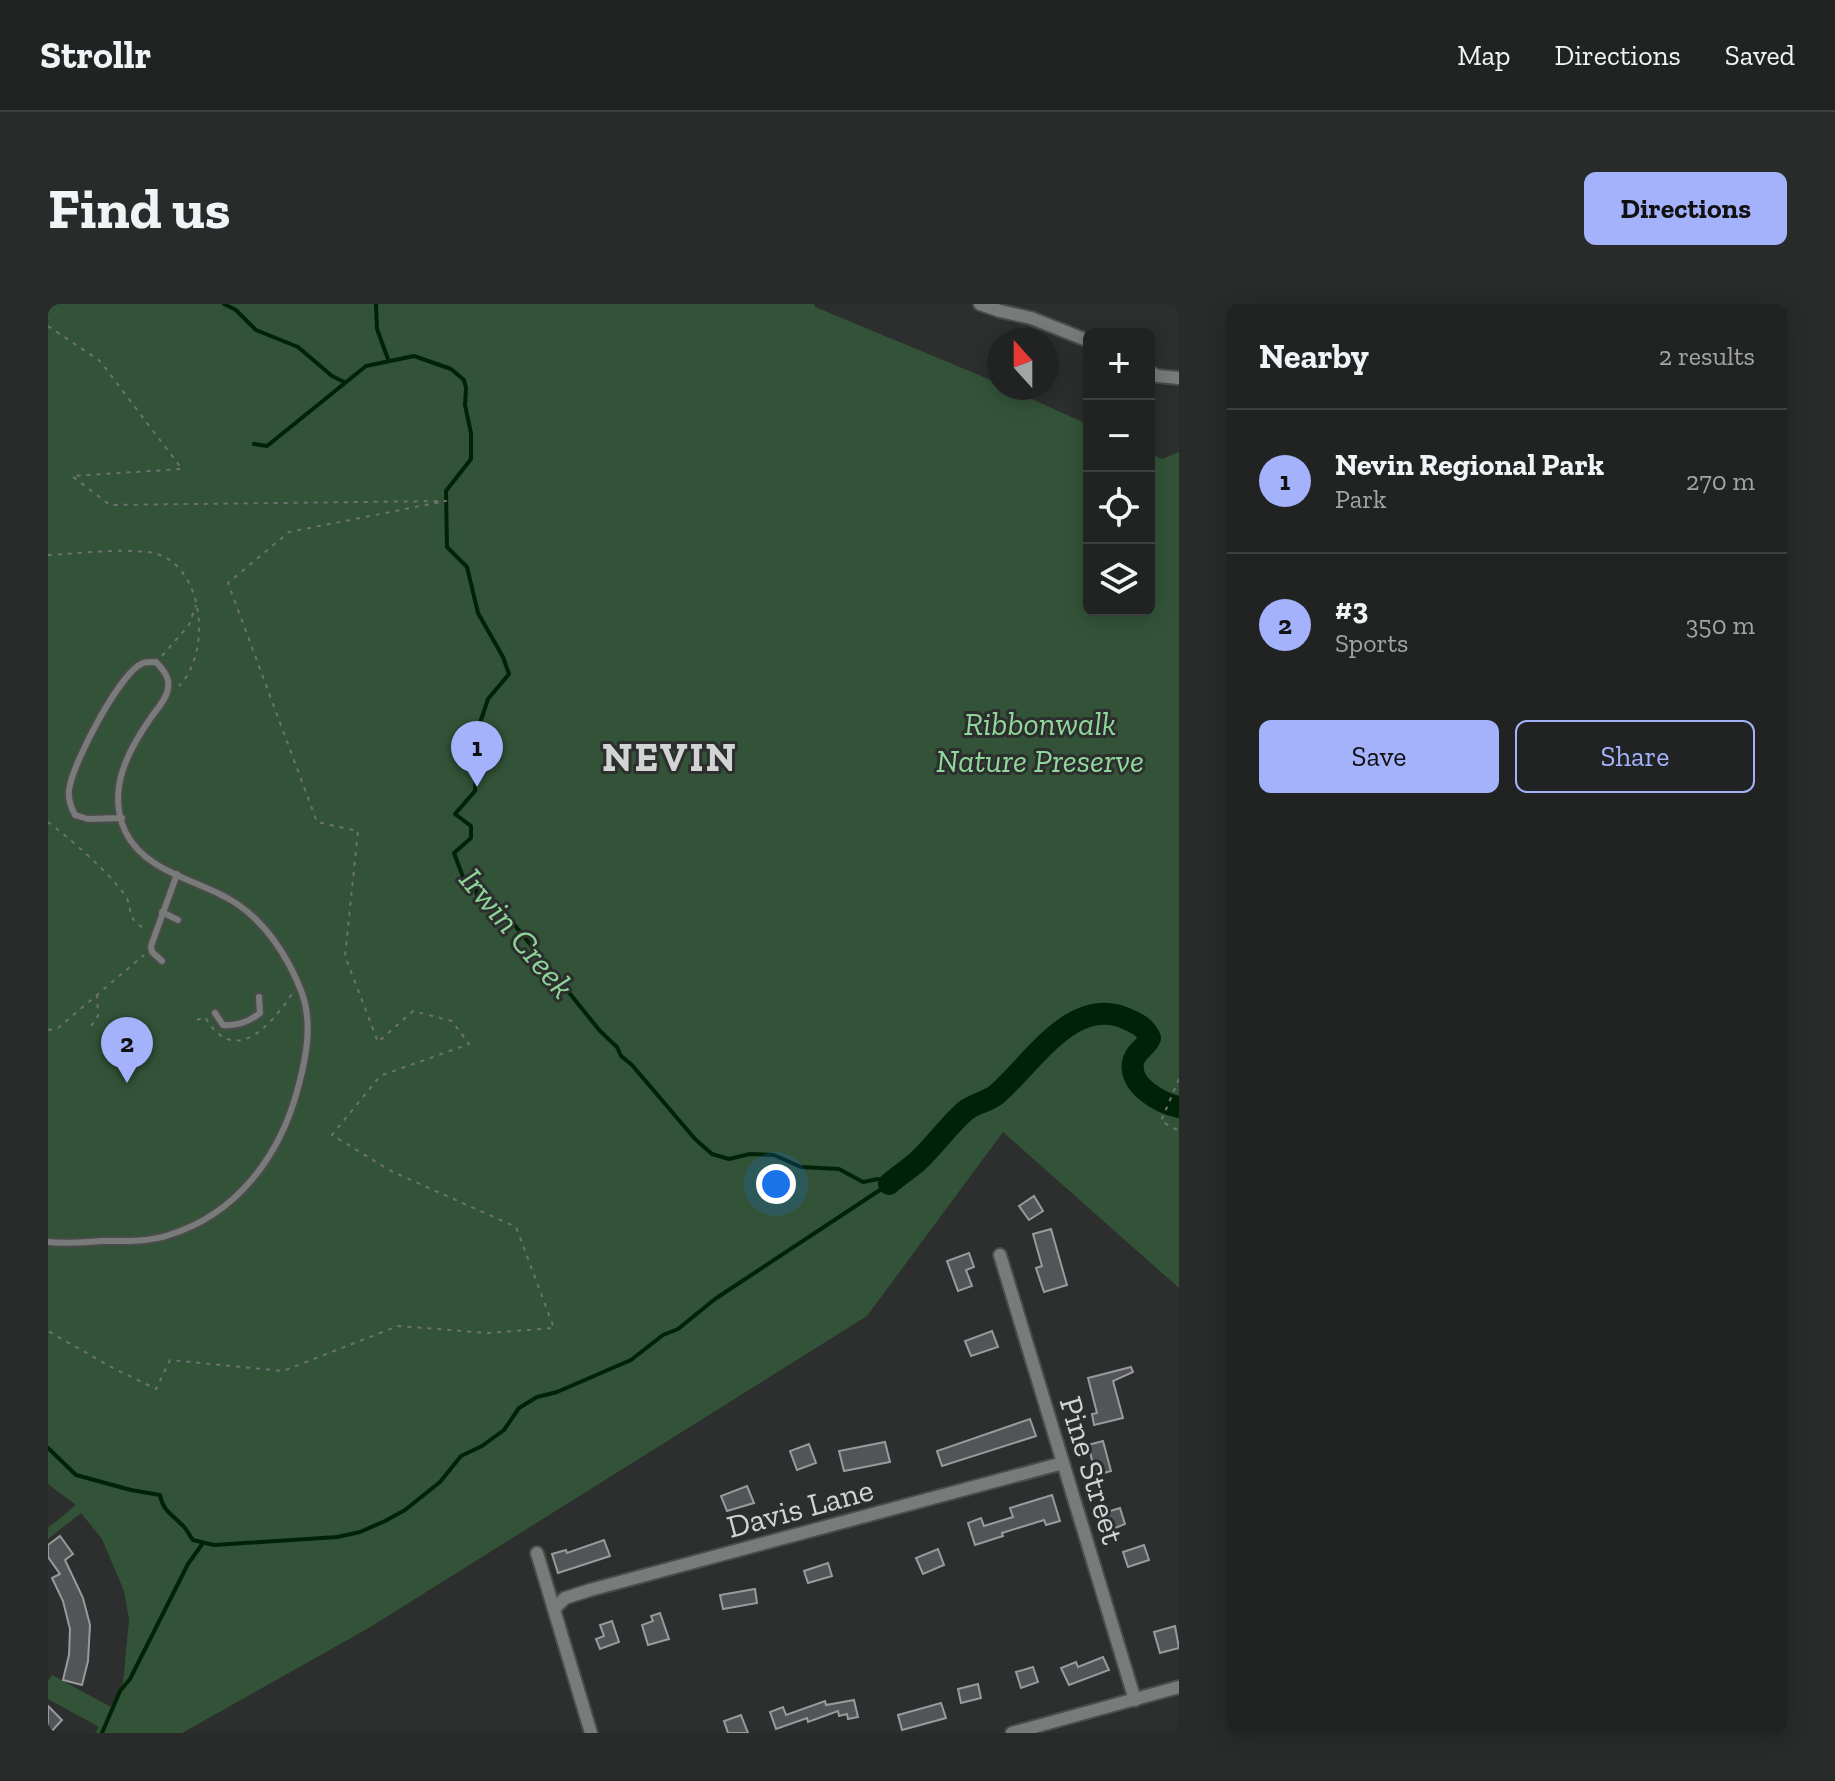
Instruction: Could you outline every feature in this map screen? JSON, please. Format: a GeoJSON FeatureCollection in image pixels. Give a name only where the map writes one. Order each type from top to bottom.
{"type":"FeatureCollection","features":[{"type":"Feature","properties":{"kind":"street"},"geometry":{"type":"LineString","coordinates":[[980,304],[1031,318],[1083,339]]}},
{"type":"Feature","properties":{"kind":"street"},"geometry":{"type":"LineString","coordinates":[[1155,375],[1179,378]]}},
{"type":"Feature","properties":{"kind":"street","name":"Pine Street"},"geometry":{"type":"LineString","coordinates":[[1000,1255],[1135,1700]]}},
{"type":"Feature","properties":{"kind":"street","name":"Davis Lane"},"geometry":{"type":"LineString","coordinates":[[555,1608],[565,1598],[590,1590],[1063,1463]]}},
{"type":"Feature","properties":{"kind":"street"},"geometry":{"type":"LineString","coordinates":[[537,1553],[591,1733]]}},
{"type":"Feature","properties":{"kind":"street"},"geometry":{"type":"LineString","coordinates":[[1012,1733],[1179,1687]]}},
{"type":"Feature","properties":{"kind":"lane"},"geometry":{"type":"LineString","coordinates":[[48,1242],[165,1237],[205,1221],[239,1196],[260,1170],[280,1135],[295,1101],[308,1042],[303,996],[288,961],[263,925],[231,900],[154,863],[136,849],[124,829],[119,779],[134,743],[169,686],[166,673],[156,662],[144,662],[134,669],[116,692],[99,719],[70,785],[69,802],[75,815],[88,819],[122,818]]}},
{"type":"Feature","properties":{"kind":"lane"},"geometry":{"type":"LineString","coordinates":[[162,961],[152,952],[151,946],[177,874]]}},
{"type":"Feature","properties":{"kind":"lane"},"geometry":{"type":"LineString","coordinates":[[162,912],[178,920]]}},
{"type":"Feature","properties":{"kind":"lane"},"geometry":{"type":"LineString","coordinates":[[215,1013],[223,1025],[251,1020],[260,1013],[259,997]]}},
{"type":"Feature","properties":{"kind":"path"},"geometry":{"type":"LineString","coordinates":[[48,326],[100,361],[182,469],[72,476],[110,505],[446,501],[289,532],[228,583],[317,822],[358,831],[345,956],[378,1042],[413,1011],[452,1021],[469,1044],[380,1076],[332,1135],[391,1171],[516,1227],[554,1328],[488,1333],[398,1326],[283,1371],[170,1360],[156,1389],[48,1331]]}},
{"type":"Feature","properties":{"kind":"path"},"geometry":{"type":"LineString","coordinates":[[48,555],[141,552],[162,556],[181,572],[196,605],[200,626],[196,653],[188,676],[165,697]]}},
{"type":"Feature","properties":{"kind":"path"},"geometry":{"type":"LineString","coordinates":[[156,662],[189,625],[196,605]]}},
{"type":"Feature","properties":{"kind":"path"},"geometry":{"type":"LineString","coordinates":[[48,822],[126,895],[130,917],[155,934]]}},
{"type":"Feature","properties":{"kind":"path"},"geometry":{"type":"LineString","coordinates":[[48,1030],[58,1028],[145,953]]}},
{"type":"Feature","properties":{"kind":"path"},"geometry":{"type":"LineString","coordinates":[[91,1026],[98,1016],[97,994]]}},
{"type":"Feature","properties":{"kind":"path"},"geometry":{"type":"LineString","coordinates":[[1179,1079],[1161,1121],[1179,1131]]}},
{"type":"Feature","properties":{"kind":"green space","name":"Ribbonwalk Nature Preserve"},"geometry":{"type":"Polygon","coordinates":[[[48,304],[814,304],[987,379],[987,400],[1034,400],[1083,422],[1083,616],[1155,616],[1155,456],[1162,459],[1179,452],[1179,1288],[1003,1132],[867,1316],[367,1629],[182,1733],[95,1733],[99,1727],[48,1699],[48,1681],[52,1675],[111,1707],[123,1683],[129,1620],[124,1591],[102,1539],[81,1513],[48,1539],[48,1528],[76,1505],[48,1484],[48,304]]]}},
{"type":"Feature","properties":{"kind":"building"},"geometry":{"type":"Polygon","coordinates":[[[1034,1196],[1043,1211],[1029,1220],[1019,1206],[1034,1196]]]}},
{"type":"Feature","properties":{"kind":"building"},"geometry":{"type":"Polygon","coordinates":[[[1051,1229],[1067,1285],[1044,1292],[1036,1268],[1042,1266],[1033,1234],[1051,1229]]]}},
{"type":"Feature","properties":{"kind":"building"},"geometry":{"type":"Polygon","coordinates":[[[969,1253],[974,1267],[966,1270],[972,1286],[958,1291],[947,1261],[969,1253]]]}},
{"type":"Feature","properties":{"kind":"building"},"geometry":{"type":"Polygon","coordinates":[[[992,1331],[998,1347],[971,1356],[965,1341],[992,1331]]]}},
{"type":"Feature","properties":{"kind":"building"},"geometry":{"type":"Polygon","coordinates":[[[1131,1367],[1133,1372],[1113,1381],[1123,1418],[1094,1425],[1092,1414],[1097,1413],[1088,1378],[1131,1367]]]}},
{"type":"Feature","properties":{"kind":"building"},"geometry":{"type":"Polygon","coordinates":[[[1030,1419],[1036,1436],[942,1466],[937,1451],[1030,1419]]]}},
{"type":"Feature","properties":{"kind":"building"},"geometry":{"type":"Polygon","coordinates":[[[1103,1441],[1111,1471],[1096,1475],[1088,1445],[1103,1441]]]}},
{"type":"Feature","properties":{"kind":"building"},"geometry":{"type":"Polygon","coordinates":[[[885,1442],[890,1462],[844,1471],[839,1451],[885,1442]]]}},
{"type":"Feature","properties":{"kind":"building"},"geometry":{"type":"Polygon","coordinates":[[[809,1444],[816,1463],[797,1470],[790,1451],[809,1444]]]}},
{"type":"Feature","properties":{"kind":"building"},"geometry":{"type":"Polygon","coordinates":[[[747,1486],[754,1503],[727,1511],[721,1496],[747,1486]]]}},
{"type":"Feature","properties":{"kind":"building"},"geometry":{"type":"Polygon","coordinates":[[[1052,1495],[1060,1521],[1046,1525],[1044,1520],[975,1545],[968,1523],[981,1518],[984,1526],[1013,1517],[1010,1508],[1052,1495]]]}},
{"type":"Feature","properties":{"kind":"building"},"geometry":{"type":"Polygon","coordinates":[[[1120,1508],[1125,1524],[1113,1529],[1107,1512],[1120,1508]]]}},
{"type":"Feature","properties":{"kind":"building"},"geometry":{"type":"Polygon","coordinates":[[[60,1536],[73,1554],[65,1560],[83,1598],[90,1625],[88,1661],[82,1685],[63,1680],[69,1655],[70,1629],[63,1601],[52,1578],[60,1574],[48,1557],[48,1545],[60,1536]]]}},
{"type":"Feature","properties":{"kind":"building"},"geometry":{"type":"Polygon","coordinates":[[[604,1540],[610,1556],[558,1573],[552,1554],[566,1550],[567,1553],[604,1540]]]}},
{"type":"Feature","properties":{"kind":"building"},"geometry":{"type":"Polygon","coordinates":[[[1144,1545],[1149,1560],[1128,1567],[1123,1552],[1144,1545]]]}},
{"type":"Feature","properties":{"kind":"building"},"geometry":{"type":"Polygon","coordinates":[[[938,1549],[944,1565],[923,1574],[916,1558],[938,1549]]]}},
{"type":"Feature","properties":{"kind":"building"},"geometry":{"type":"Polygon","coordinates":[[[828,1563],[832,1576],[808,1583],[804,1571],[828,1563]]]}},
{"type":"Feature","properties":{"kind":"building"},"geometry":{"type":"Polygon","coordinates":[[[755,1589],[757,1603],[723,1609],[720,1595],[755,1589]]]}},
{"type":"Feature","properties":{"kind":"building"},"geometry":{"type":"Polygon","coordinates":[[[660,1613],[669,1639],[648,1645],[642,1625],[653,1621],[651,1616],[660,1613]]]}},
{"type":"Feature","properties":{"kind":"building"},"geometry":{"type":"Polygon","coordinates":[[[612,1621],[619,1642],[600,1649],[596,1639],[604,1636],[600,1625],[612,1621]]]}},
{"type":"Feature","properties":{"kind":"building"},"geometry":{"type":"Polygon","coordinates":[[[1175,1626],[1179,1648],[1160,1653],[1154,1632],[1175,1626]]]}},
{"type":"Feature","properties":{"kind":"building"},"geometry":{"type":"Polygon","coordinates":[[[1103,1657],[1109,1670],[1069,1685],[1061,1668],[1076,1662],[1078,1667],[1103,1657]]]}},
{"type":"Feature","properties":{"kind":"building"},"geometry":{"type":"Polygon","coordinates":[[[1033,1667],[1038,1682],[1021,1688],[1016,1672],[1033,1667]]]}},
{"type":"Feature","properties":{"kind":"building"},"geometry":{"type":"Polygon","coordinates":[[[978,1684],[981,1698],[961,1703],[958,1689],[978,1684]]]}},
{"type":"Feature","properties":{"kind":"building"},"geometry":{"type":"Polygon","coordinates":[[[854,1700],[858,1717],[848,1719],[847,1714],[839,1716],[838,1711],[776,1729],[770,1712],[783,1707],[786,1715],[825,1701],[826,1705],[854,1700]]]}},
{"type":"Feature","properties":{"kind":"building"},"geometry":{"type":"Polygon","coordinates":[[[941,1703],[946,1718],[902,1730],[898,1715],[941,1703]]]}},
{"type":"Feature","properties":{"kind":"building"},"geometry":{"type":"Polygon","coordinates":[[[48,1706],[62,1720],[50,1733],[48,1733],[48,1706]]]}},
{"type":"Feature","properties":{"kind":"building"},"geometry":{"type":"Polygon","coordinates":[[[741,1715],[748,1733],[728,1733],[724,1721],[741,1715]]]}},
{"type":"Feature","properties":{"kind":"waterway","name":"Irwin Creek"},"geometry":{"type":"LineString","coordinates":[[224,304],[236,310],[256,330],[298,347],[332,376],[344,382]]}},
{"type":"Feature","properties":{"kind":"waterway"},"geometry":{"type":"LineString","coordinates":[[376,304],[377,329],[388,359]]}},
{"type":"Feature","properties":{"kind":"waterway","name":"Irwin Creek"},"geometry":{"type":"LineString","coordinates":[[254,444],[267,446],[366,366],[414,356],[451,369],[464,380],[471,459],[446,491],[447,547],[467,567],[478,613],[509,674],[488,699],[480,723],[485,742],[477,764],[475,791],[455,814],[471,826],[471,838],[454,853],[463,877],[475,882],[477,896],[505,913],[600,1031],[617,1047],[621,1056],[712,1154],[729,1159],[750,1154],[774,1155],[801,1167],[839,1169],[863,1182],[878,1179],[889,1184]]}},
{"type":"Feature","properties":{"kind":"waterway","name":"Irwin Creek"},"geometry":{"type":"LineString","coordinates":[[889,1184],[918,1161],[965,1111],[997,1094],[1055,1036],[1089,1016],[1107,1014],[1127,1019],[1143,1028],[1150,1038],[1134,1059],[1135,1076],[1139,1084],[1154,1097],[1179,1107]]}},
{"type":"Feature","properties":{"kind":"waterway"},"geometry":{"type":"LineString","coordinates":[[48,1448],[76,1475],[160,1495],[165,1508],[193,1540],[214,1545],[337,1537],[360,1532],[405,1510],[440,1482],[461,1456],[504,1430],[519,1408],[537,1397],[557,1392],[631,1360],[663,1335],[678,1329],[715,1299],[889,1184]]}},
{"type":"Feature","properties":{"kind":"waterway"},"geometry":{"type":"LineString","coordinates":[[102,1733],[120,1691],[130,1679],[188,1564],[203,1543]]}},
{"type":"Feature","properties":{"kind":"place","name":"Nevin Regional Park"},"geometry":{"type":"Point","coordinates":[477,787]}},
{"type":"Feature","properties":{"kind":"place","name":"#3"},"geometry":{"type":"Point","coordinates":[127,1083]}},
{"type":"Feature","properties":{"kind":"district","name":"NEVIN"},"geometry":{"type":"Point","coordinates":[670,757]}}]}
